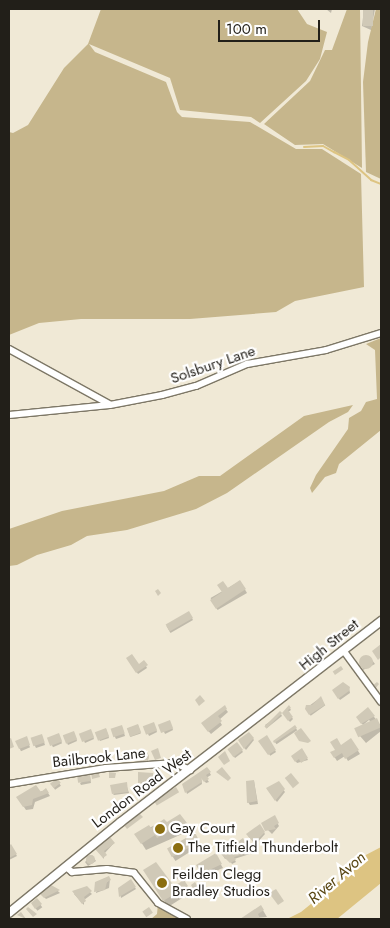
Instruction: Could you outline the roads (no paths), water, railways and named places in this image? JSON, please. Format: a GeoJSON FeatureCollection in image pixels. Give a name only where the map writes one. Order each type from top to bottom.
{"type":"FeatureCollection","features":[{"type":"Feature","properties":{"kind":"street","name":"Solsbury Lane"},"geometry":{"type":"LineString","coordinates":[[9,415],[110,405],[196,386],[246,364],[326,350],[381,333]]}},
{"type":"Feature","properties":{"kind":"street"},"geometry":{"type":"LineString","coordinates":[[9,349],[110,405]]}},
{"type":"Feature","properties":{"kind":"street","name":"High Street"},"geometry":{"type":"LineString","coordinates":[[295,690],[342,650],[381,621]]}},
{"type":"Feature","properties":{"kind":"street"},"geometry":{"type":"LineString","coordinates":[[342,650],[381,702]]}},
{"type":"Feature","properties":{"kind":"street","name":"London Road West"},"geometry":{"type":"LineString","coordinates":[[9,912],[295,690]]}},
{"type":"Feature","properties":{"kind":"street","name":"Bailbrook Lane"},"geometry":{"type":"LineString","coordinates":[[9,784],[106,768],[176,763],[186,765],[190,770]]}},
{"type":"Feature","properties":{"kind":"street"},"geometry":{"type":"LineString","coordinates":[[66,867],[72,872],[106,869],[134,873],[158,903],[187,919]]}},
{"type":"Feature","properties":{"kind":"waterway"},"geometry":{"type":"LineString","coordinates":[[304,147],[323,146],[349,160],[371,180],[381,184]]}},
{"type":"Feature","properties":{"kind":"place","name":"Gay Court"},"geometry":{"type":"Point","coordinates":[160,829]}},
{"type":"Feature","properties":{"kind":"place","name":"The Titfield Thunderbolt"},"geometry":{"type":"Point","coordinates":[178,848]}},
{"type":"Feature","properties":{"kind":"place","name":"Feilden Clegg Bradley Studios"},"geometry":{"type":"Point","coordinates":[162,883]}},
{"type":"Feature","properties":{"kind":"water label","name":"River Avon"},"geometry":{"type":"Point","coordinates":[337,878]}}]}
